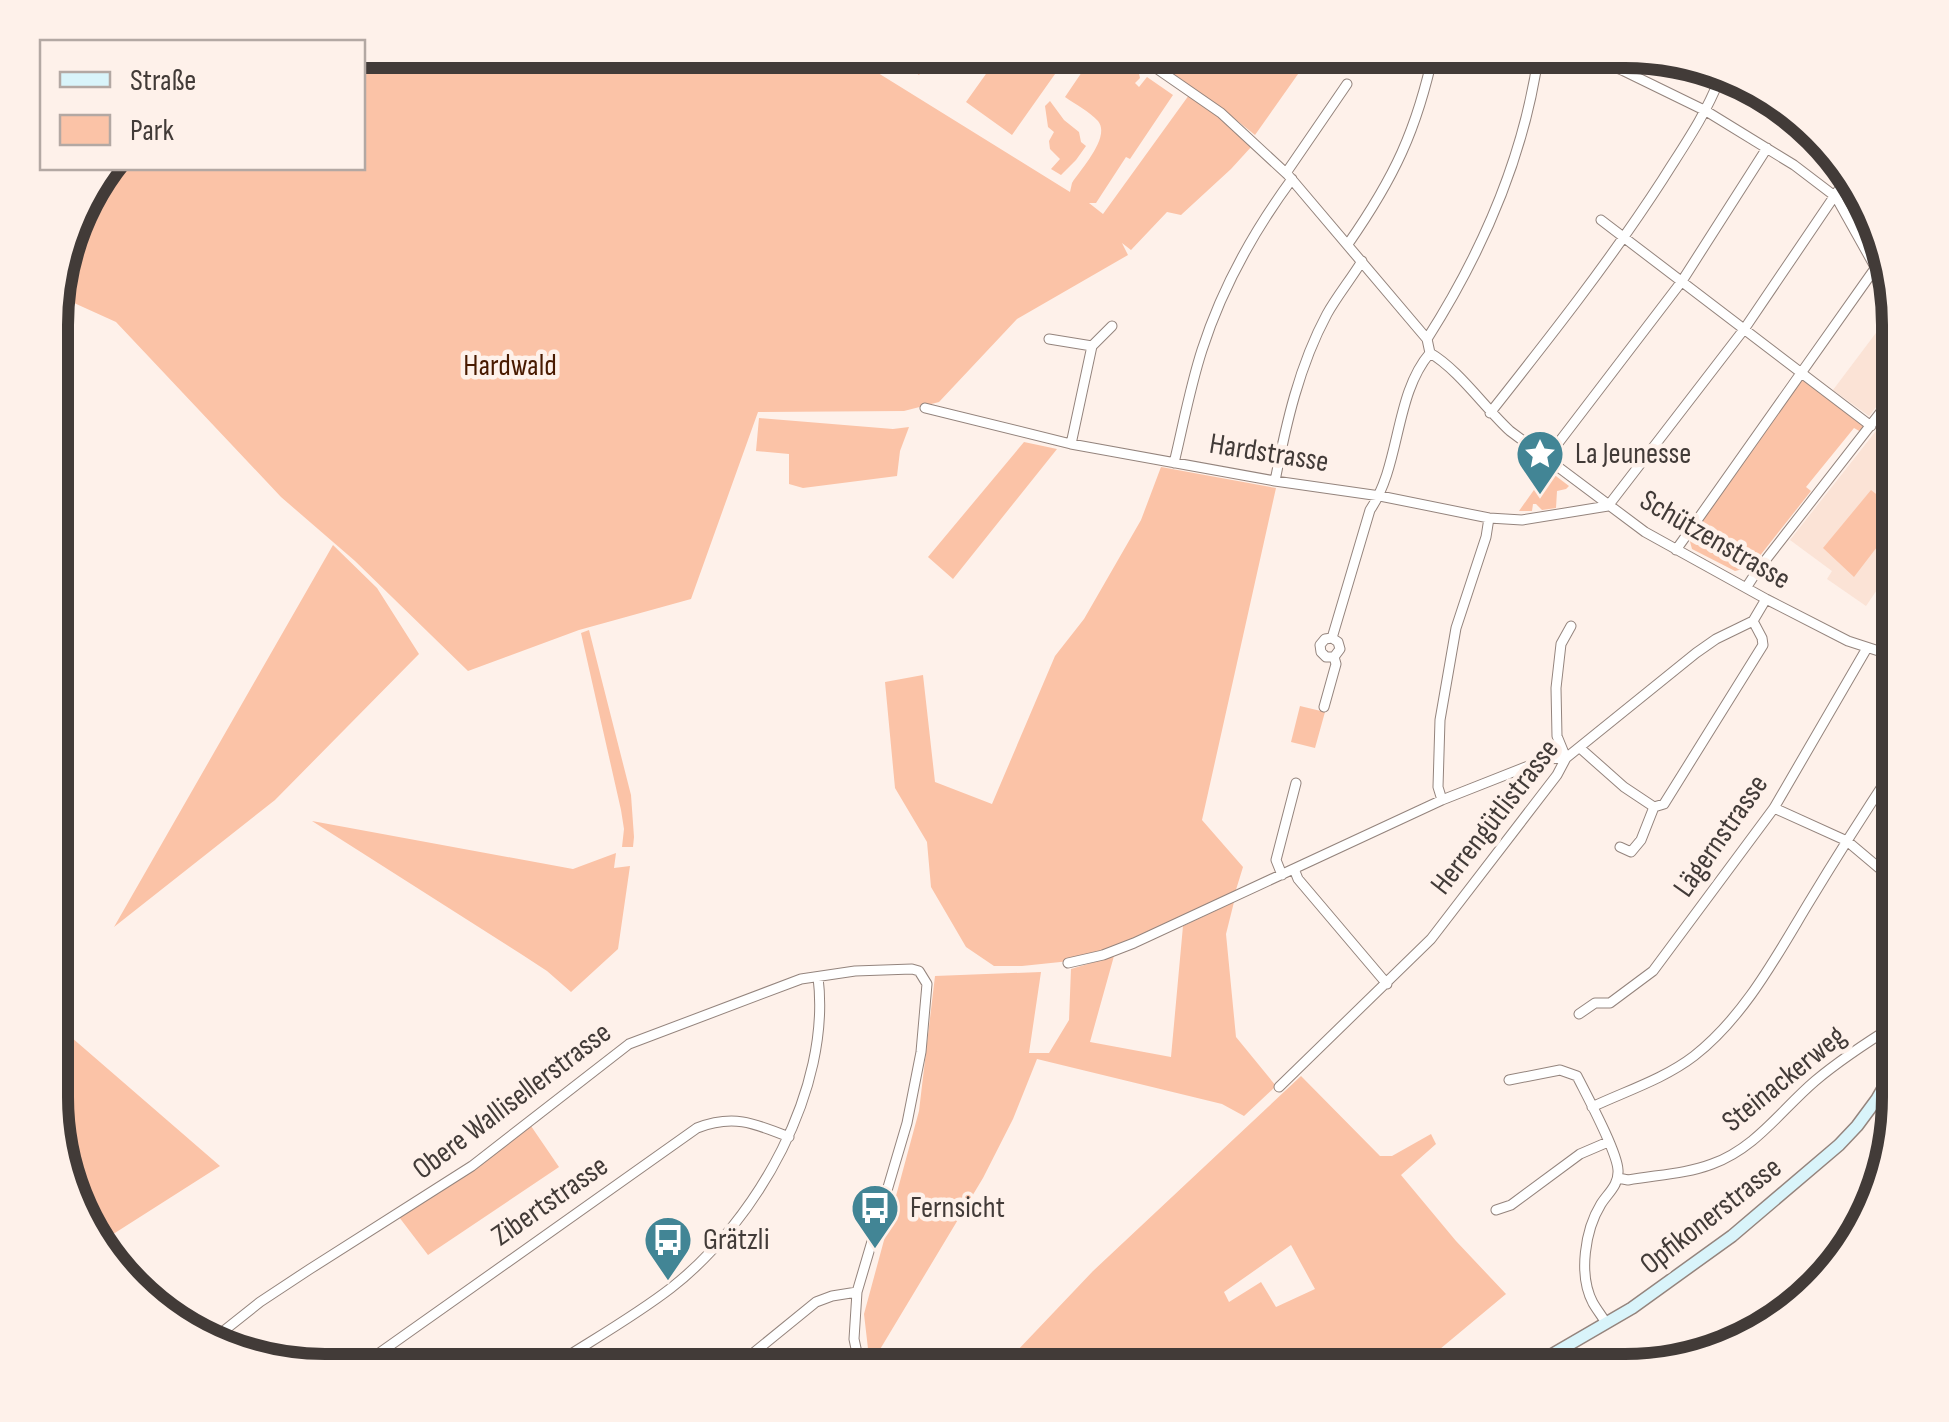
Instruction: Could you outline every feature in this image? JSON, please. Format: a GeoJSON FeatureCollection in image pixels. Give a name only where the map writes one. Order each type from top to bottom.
{"type":"FeatureCollection","features":[{"type":"Feature","properties":{"kind":"street"},"geometry":{"type":"LineString","coordinates":[[1156,68],[1221,112],[1289,176],[1427,339],[1430,353],[1420,365],[1380,496],[1370,510],[1332,638]]}},
{"type":"Feature","properties":{"kind":"street"},"geometry":{"type":"LineString","coordinates":[[1348,244],[1398,164],[1414,126],[1429,68]]}},
{"type":"Feature","properties":{"kind":"street"},"geometry":{"type":"LineString","coordinates":[[1427,339],[1462,280],[1502,195],[1530,105],[1536,68]]}},
{"type":"Feature","properties":{"kind":"street"},"geometry":{"type":"LineString","coordinates":[[1617,68],[1706,111],[1836,197],[1874,264]]}},
{"type":"Feature","properties":{"kind":"street"},"geometry":{"type":"LineString","coordinates":[[1174,463],[1201,352],[1216,309],[1244,252],[1347,84]]}},
{"type":"Feature","properties":{"kind":"street"},"geometry":{"type":"LineString","coordinates":[[1490,413],[1624,238],[1706,111],[1718,85]]}},
{"type":"Feature","properties":{"kind":"street"},"geometry":{"type":"LineString","coordinates":[[1546,459],[1682,281],[1767,148]]}},
{"type":"Feature","properties":{"kind":"street"},"geometry":{"type":"LineString","coordinates":[[1608,506],[1745,328],[1841,188]]}},
{"type":"Feature","properties":{"kind":"street"},"geometry":{"type":"LineString","coordinates":[[1601,220],[1871,426]]}},
{"type":"Feature","properties":{"kind":"street"},"geometry":{"type":"LineString","coordinates":[[1275,481],[1286,424],[1306,361],[1328,314],[1362,261]]}},
{"type":"Feature","properties":{"kind":"street"},"geometry":{"type":"LineString","coordinates":[[1676,550],[1875,269]]}},
{"type":"Feature","properties":{"kind":"street"},"geometry":{"type":"LineString","coordinates":[[1070,444],[1092,346],[1112,326]]}},
{"type":"Feature","properties":{"kind":"street"},"geometry":{"type":"LineString","coordinates":[[1049,339],[1092,346]]}},
{"type":"Feature","properties":{"kind":"street","name":"Schützenstrasse"},"geometry":{"type":"LineString","coordinates":[[1430,353],[1443,360],[1490,413],[1645,532],[1848,641],[1881,651]]}},
{"type":"Feature","properties":{"kind":"street","name":"Hardstrasse"},"geometry":{"type":"LineString","coordinates":[[925,408],[1070,444],[1489,518],[1522,520],[1608,506]]}},
{"type":"Feature","properties":{"kind":"street"},"geometry":{"type":"LineString","coordinates":[[1746,588],[1881,413]]}},
{"type":"Feature","properties":{"kind":"street"},"geometry":{"type":"LineString","coordinates":[[1442,800],[1438,787],[1440,720],[1456,628],[1489,518]]}},
{"type":"Feature","properties":{"kind":"street"},"geometry":{"type":"LineString","coordinates":[[1620,847],[1631,852],[1641,840],[1654,808],[1664,804],[1758,654],[1762,638],[1753,621],[1766,599]]}},
{"type":"Feature","properties":{"kind":"street","name":"Herrengütlistrasse"},"geometry":{"type":"LineString","coordinates":[[1280,1088],[1431,940],[1558,775],[1566,758],[1696,653],[1753,621]]}},
{"type":"Feature","properties":{"kind":"street"},"geometry":{"type":"LineString","coordinates":[[1068,964],[1134,944],[1442,800],[1546,759],[1566,758],[1556,736],[1556,688],[1561,644],[1571,626]]}},
{"type":"Feature","properties":{"kind":"street"},"geometry":{"type":"LineString","coordinates":[[1324,639],[1338,642],[1340,649],[1334,657],[1323,655],[1320,648],[1324,639]]}},
{"type":"Feature","properties":{"kind":"street","name":"Lägernstrasse"},"geometry":{"type":"LineString","coordinates":[[1578,1014],[1595,1002],[1610,1003],[1653,972],[1774,808],[1868,648]]}},
{"type":"Feature","properties":{"kind":"street"},"geometry":{"type":"LineString","coordinates":[[1324,706],[1336,664],[1334,657]]}},
{"type":"Feature","properties":{"kind":"street"},"geometry":{"type":"LineString","coordinates":[[1580,748],[1654,808]]}},
{"type":"Feature","properties":{"kind":"street"},"geometry":{"type":"LineString","coordinates":[[1282,875],[1276,860],[1296,783]]}},
{"type":"Feature","properties":{"kind":"street"},"geometry":{"type":"LineString","coordinates":[[1592,1107],[1669,1072],[1722,1030],[1770,965],[1881,788]]}},
{"type":"Feature","properties":{"kind":"street"},"geometry":{"type":"LineString","coordinates":[[1774,808],[1847,840],[1881,869]]}},
{"type":"Feature","properties":{"kind":"street"},"geometry":{"type":"LineString","coordinates":[[1294,869],[1298,879],[1387,984]]}},
{"type":"Feature","properties":{"kind":"street","name":"Obere Wallisellerstrasse"},"geometry":{"type":"LineString","coordinates":[[222,1332],[260,1302],[472,1166],[629,1044],[786,984],[854,970],[904,968],[918,971],[924,977],[926,1013],[913,1097],[857,1292]]}},
{"type":"Feature","properties":{"kind":"street"},"geometry":{"type":"LineString","coordinates":[[570,1354],[670,1288],[734,1225],[755,1195],[789,1137],[805,1091],[820,1008],[818,976]]}},
{"type":"Feature","properties":{"kind":"street","name":"Steinackerweg"},"geometry":{"type":"LineString","coordinates":[[1618,1178],[1628,1180],[1694,1169],[1730,1155],[1765,1132],[1832,1067],[1881,1035]]}},
{"type":"Feature","properties":{"kind":"street"},"geometry":{"type":"LineString","coordinates":[[1510,1080],[1560,1070],[1578,1076],[1618,1165],[1618,1178],[1592,1221],[1585,1262],[1591,1301],[1606,1323]]}},
{"type":"Feature","properties":{"kind":"street","name":"Opfikonerstrasse"},"geometry":{"type":"LineString","coordinates":[[1553,1354],[1710,1253],[1840,1144],[1881,1092]]}},
{"type":"Feature","properties":{"kind":"street","name":"Zibertstrasse"},"geometry":{"type":"LineString","coordinates":[[379,1354],[696,1128],[740,1120],[789,1137]]}},
{"type":"Feature","properties":{"kind":"street"},"geometry":{"type":"LineString","coordinates":[[1496,1210],[1511,1205],[1580,1154],[1608,1142]]}},
{"type":"Feature","properties":{"kind":"street"},"geometry":{"type":"LineString","coordinates":[[752,1354],[816,1302],[857,1292],[854,1339],[857,1354]]}},
{"type":"Feature","properties":{"kind":"shaded area"},"geometry":{"type":"Polygon","coordinates":[[[1881,326],[1881,401],[1869,416],[1833,390],[1881,326]]]}},
{"type":"Feature","properties":{"kind":"shaded area"},"geometry":{"type":"Polygon","coordinates":[[[1881,425],[1881,584],[1866,606],[1827,579],[1832,571],[1790,540],[1881,425]]]}},
{"type":"Feature","properties":{"kind":"green space","name":"Hardwald"},"geometry":{"type":"Polygon","coordinates":[[[365,68],[870,68],[1070,192],[1098,144],[1101,128],[1095,118],[1065,97],[1085,68],[1131,68],[1139,74],[1135,83],[1139,87],[1147,77],[1173,95],[1096,203],[1089,203],[1103,214],[1189,95],[1252,146],[1181,215],[1167,212],[1131,250],[1122,243],[1128,255],[1017,319],[939,402],[904,411],[758,412],[691,599],[579,630],[468,671],[355,561],[281,497],[116,322],[69,301],[72,275],[87,226],[120,170],[365,170],[365,68]]]}},
{"type":"Feature","properties":{"kind":"green space"},"geometry":{"type":"Polygon","coordinates":[[[990,68],[1059,68],[1012,135],[966,102],[990,68]]]}},
{"type":"Feature","properties":{"kind":"green space"},"geometry":{"type":"Polygon","coordinates":[[[1163,68],[1302,68],[1255,135],[1163,68]]]}},
{"type":"Feature","properties":{"kind":"green space"},"geometry":{"type":"Polygon","coordinates":[[[1050,101],[1079,132],[1086,146],[1061,175],[1051,169],[1060,159],[1050,149],[1054,132],[1048,127],[1045,106],[1050,101]]]}},
{"type":"Feature","properties":{"kind":"green space"},"geometry":{"type":"Polygon","coordinates":[[[1802,379],[1865,426],[1861,432],[1854,428],[1806,487],[1811,491],[1751,567],[1735,571],[1692,549],[1689,538],[1802,379]]]}},
{"type":"Feature","properties":{"kind":"green space"},"geometry":{"type":"Polygon","coordinates":[[[759,418],[909,427],[900,451],[897,476],[803,488],[789,484],[789,454],[756,451],[759,418]]]}},
{"type":"Feature","properties":{"kind":"green space"},"geometry":{"type":"Polygon","coordinates":[[[1024,442],[1057,449],[953,579],[928,557],[1024,442]]]}},
{"type":"Feature","properties":{"kind":"green space"},"geometry":{"type":"Polygon","coordinates":[[[1161,467],[1276,488],[1202,820],[1243,867],[1235,893],[1103,952],[1070,961],[994,966],[966,947],[931,887],[927,842],[895,788],[885,682],[923,675],[935,782],[992,804],[1055,656],[1084,619],[1141,520],[1161,467]]]}},
{"type":"Feature","properties":{"kind":"green space"},"geometry":{"type":"Polygon","coordinates":[[[1548,470],[1569,486],[1557,491],[1556,508],[1542,510],[1533,504],[1532,511],[1519,511],[1548,470]]]}},
{"type":"Feature","properties":{"kind":"green space"},"geometry":{"type":"Polygon","coordinates":[[[1871,490],[1881,498],[1881,515],[1877,520],[1881,523],[1881,542],[1854,577],[1823,548],[1871,490]]]}},
{"type":"Feature","properties":{"kind":"green space"},"geometry":{"type":"Polygon","coordinates":[[[333,545],[377,588],[419,654],[275,800],[114,927],[333,545]]]}},
{"type":"Feature","properties":{"kind":"green space"},"geometry":{"type":"Polygon","coordinates":[[[589,630],[631,795],[633,847],[622,847],[621,810],[581,633],[589,630]]]}},
{"type":"Feature","properties":{"kind":"green space"},"geometry":{"type":"Polygon","coordinates":[[[1300,706],[1325,712],[1315,748],[1291,742],[1300,706]]]}},
{"type":"Feature","properties":{"kind":"green space"},"geometry":{"type":"Polygon","coordinates":[[[312,821],[573,869],[616,853],[614,868],[630,866],[618,949],[571,992],[547,971],[312,821]]]}},
{"type":"Feature","properties":{"kind":"green space"},"geometry":{"type":"Polygon","coordinates":[[[1234,902],[1226,934],[1236,1037],[1276,1086],[1244,1116],[1222,1104],[1037,1059],[983,1178],[877,1354],[869,1354],[864,1314],[919,1111],[935,976],[1041,972],[1029,1053],[1049,1053],[1069,1020],[1071,969],[1114,956],[1090,1042],[1171,1057],[1183,926],[1234,902]]]}},
{"type":"Feature","properties":{"kind":"green space"},"geometry":{"type":"Polygon","coordinates":[[[71,1037],[220,1166],[109,1237],[87,1196],[72,1147],[68,1040],[71,1037]]]}},
{"type":"Feature","properties":{"kind":"green space"},"geometry":{"type":"Polygon","coordinates":[[[1301,1076],[1380,1156],[1392,1156],[1431,1134],[1436,1144],[1401,1175],[1506,1294],[1434,1354],[1014,1354],[1093,1271],[1301,1076]],[[1291,1245],[1224,1292],[1229,1302],[1261,1282],[1276,1307],[1315,1289],[1291,1245]]]}},
{"type":"Feature","properties":{"kind":"green space"},"geometry":{"type":"Polygon","coordinates":[[[531,1126],[559,1167],[428,1255],[399,1217],[477,1168],[531,1126]]]}},
{"type":"Feature","properties":{"kind":"place","name":"La Jeunesse"},"geometry":{"type":"Point","coordinates":[1540,496]}},
{"type":"Feature","properties":{"kind":"place","name":"Fernsicht"},"geometry":{"type":"Point","coordinates":[875,1250]}},
{"type":"Feature","properties":{"kind":"place","name":"Grätzli"},"geometry":{"type":"Point","coordinates":[668,1282]}}]}
